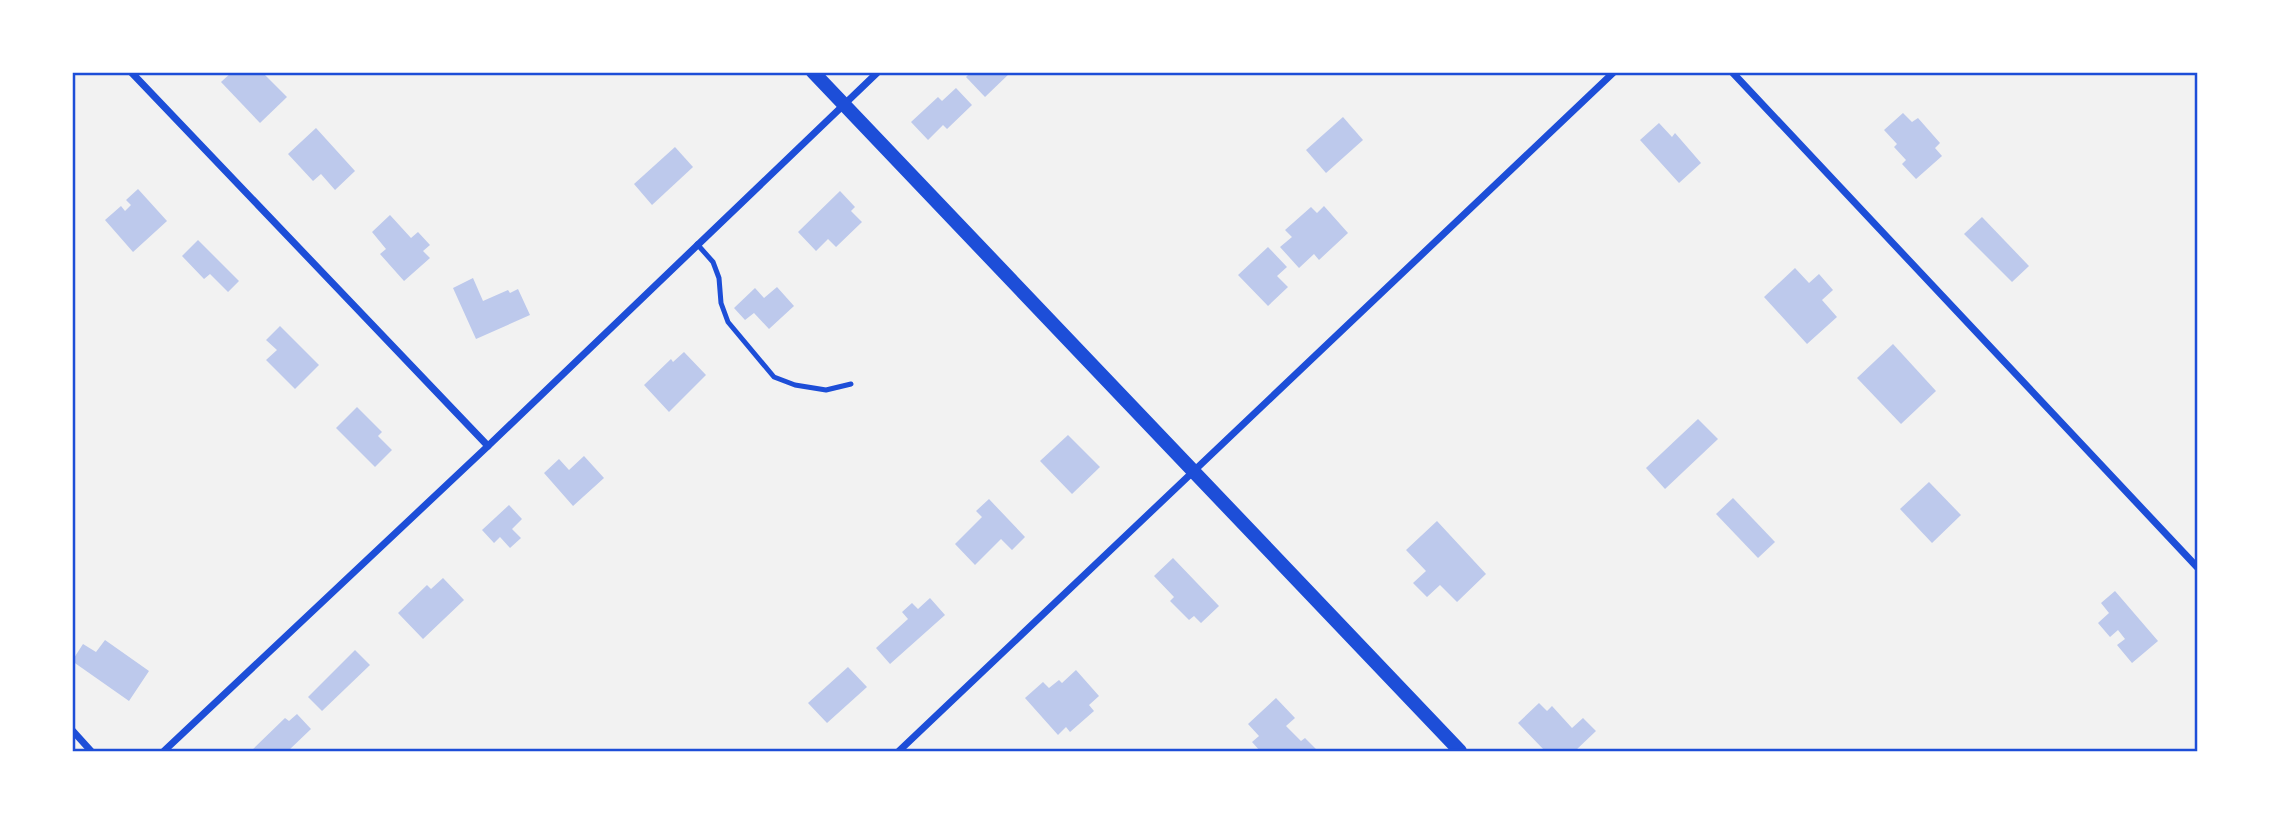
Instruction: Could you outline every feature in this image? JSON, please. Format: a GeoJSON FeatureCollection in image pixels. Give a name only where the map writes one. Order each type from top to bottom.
{"type":"FeatureCollection","features":[{"type":"Feature","properties":{"kind":"main road"},"geometry":{"type":"LineString","coordinates":[[813,72],[1460,751]]}},
{"type":"Feature","properties":{"kind":"street"},"geometry":{"type":"LineString","coordinates":[[131,72],[488,446]]}},
{"type":"Feature","properties":{"kind":"street"},"geometry":{"type":"LineString","coordinates":[[164,751],[488,446],[878,72]]}},
{"type":"Feature","properties":{"kind":"street"},"geometry":{"type":"LineString","coordinates":[[899,751],[1614,72]]}},
{"type":"Feature","properties":{"kind":"street"},"geometry":{"type":"LineString","coordinates":[[1732,72],[2197,567]]}},
{"type":"Feature","properties":{"kind":"street"},"geometry":{"type":"LineString","coordinates":[[72,730],[92,751]]}},
{"type":"Feature","properties":{"kind":"lane"},"geometry":{"type":"LineString","coordinates":[[697,244],[713,262],[719,278],[721,303],[728,322],[774,377],[795,385],[826,390],[851,384]]}},
{"type":"Feature","properties":{"kind":"building"},"geometry":{"type":"Polygon","coordinates":[[[232,72],[262,72],[287,97],[260,123],[221,82],[232,72]]]}},
{"type":"Feature","properties":{"kind":"building"},"geometry":{"type":"Polygon","coordinates":[[[971,72],[1011,72],[985,97],[966,77],[971,72]]]}},
{"type":"Feature","properties":{"kind":"building"},"geometry":{"type":"Polygon","coordinates":[[[956,88],[972,105],[947,129],[943,125],[928,140],[911,122],[938,97],[942,101],[956,88]]]}},
{"type":"Feature","properties":{"kind":"building"},"geometry":{"type":"Polygon","coordinates":[[[1903,113],[1912,122],[1918,118],[1940,143],[1935,148],[1942,156],[1916,179],[1902,164],[1906,160],[1894,147],[1897,144],[1884,130],[1903,113]]]}},
{"type":"Feature","properties":{"kind":"building"},"geometry":{"type":"Polygon","coordinates":[[[1343,117],[1363,140],[1326,173],[1306,150],[1343,117]]]}},
{"type":"Feature","properties":{"kind":"building"},"geometry":{"type":"Polygon","coordinates":[[[1659,123],[1672,137],[1675,133],[1701,163],[1679,183],[1640,140],[1659,123]]]}},
{"type":"Feature","properties":{"kind":"building"},"geometry":{"type":"Polygon","coordinates":[[[316,128],[355,171],[335,190],[321,174],[313,181],[288,154],[316,128]]]}},
{"type":"Feature","properties":{"kind":"building"},"geometry":{"type":"Polygon","coordinates":[[[675,147],[693,167],[652,205],[634,184],[675,147]]]}},
{"type":"Feature","properties":{"kind":"building"},"geometry":{"type":"Polygon","coordinates":[[[138,189],[167,221],[133,252],[105,220],[121,206],[125,211],[131,205],[126,200],[138,189]]]}},
{"type":"Feature","properties":{"kind":"building"},"geometry":{"type":"Polygon","coordinates":[[[840,191],[855,207],[851,211],[862,222],[836,247],[828,239],[816,251],[798,232],[840,191]]]}},
{"type":"Feature","properties":{"kind":"building"},"geometry":{"type":"Polygon","coordinates":[[[1324,206],[1348,233],[1319,260],[1314,254],[1299,268],[1280,247],[1292,237],[1285,230],[1311,207],[1317,213],[1324,206]]]}},
{"type":"Feature","properties":{"kind":"building"},"geometry":{"type":"Polygon","coordinates":[[[390,215],[411,238],[418,232],[430,245],[423,251],[430,258],[404,281],[380,254],[386,249],[372,232],[390,215]]]}},
{"type":"Feature","properties":{"kind":"building"},"geometry":{"type":"Polygon","coordinates":[[[1982,217],[2029,266],[2012,282],[1964,234],[1982,217]]]}},
{"type":"Feature","properties":{"kind":"building"},"geometry":{"type":"Polygon","coordinates":[[[198,240],[239,281],[228,292],[210,274],[204,279],[182,256],[198,240]]]}},
{"type":"Feature","properties":{"kind":"building"},"geometry":{"type":"Polygon","coordinates":[[[1268,247],[1287,267],[1277,276],[1288,287],[1268,306],[1238,275],[1268,247]]]}},
{"type":"Feature","properties":{"kind":"building"},"geometry":{"type":"Polygon","coordinates":[[[1795,268],[1809,283],[1819,274],[1833,290],[1822,300],[1837,317],[1807,344],[1764,297],[1795,268]]]}},
{"type":"Feature","properties":{"kind":"building"},"geometry":{"type":"Polygon","coordinates":[[[473,278],[483,301],[508,290],[510,293],[518,289],[530,315],[476,339],[453,288],[473,278]]]}},
{"type":"Feature","properties":{"kind":"building"},"geometry":{"type":"Polygon","coordinates":[[[777,287],[794,306],[769,329],[754,313],[745,320],[734,308],[755,288],[764,298],[777,287]]]}},
{"type":"Feature","properties":{"kind":"building"},"geometry":{"type":"Polygon","coordinates":[[[280,326],[319,365],[295,389],[266,360],[277,350],[266,340],[280,326]]]}},
{"type":"Feature","properties":{"kind":"building"},"geometry":{"type":"Polygon","coordinates":[[[1893,344],[1936,391],[1901,424],[1857,378],[1893,344]]]}},
{"type":"Feature","properties":{"kind":"building"},"geometry":{"type":"Polygon","coordinates":[[[684,352],[706,375],[669,412],[644,385],[671,359],[673,362],[684,352]]]}},
{"type":"Feature","properties":{"kind":"building"},"geometry":{"type":"Polygon","coordinates":[[[357,407],[382,432],[378,436],[392,450],[375,467],[336,428],[357,407]]]}},
{"type":"Feature","properties":{"kind":"building"},"geometry":{"type":"Polygon","coordinates":[[[1698,419],[1718,439],[1665,489],[1646,468],[1698,419]]]}},
{"type":"Feature","properties":{"kind":"building"},"geometry":{"type":"Polygon","coordinates":[[[1068,435],[1100,467],[1072,494],[1040,461],[1068,435]]]}},
{"type":"Feature","properties":{"kind":"building"},"geometry":{"type":"Polygon","coordinates":[[[584,456],[604,478],[573,506],[544,473],[559,459],[569,470],[584,456]]]}},
{"type":"Feature","properties":{"kind":"building"},"geometry":{"type":"Polygon","coordinates":[[[1929,482],[1961,515],[1932,543],[1900,509],[1929,482]]]}},
{"type":"Feature","properties":{"kind":"building"},"geometry":{"type":"Polygon","coordinates":[[[1733,498],[1775,542],[1758,558],[1716,514],[1733,498]]]}},
{"type":"Feature","properties":{"kind":"building"},"geometry":{"type":"Polygon","coordinates":[[[989,499],[1025,537],[1012,550],[1001,539],[975,565],[955,544],[982,517],[976,511],[989,499]]]}},
{"type":"Feature","properties":{"kind":"building"},"geometry":{"type":"Polygon","coordinates":[[[509,505],[522,519],[512,529],[521,538],[510,548],[500,537],[494,543],[482,530],[509,505]]]}},
{"type":"Feature","properties":{"kind":"building"},"geometry":{"type":"Polygon","coordinates":[[[1437,521],[1486,574],[1457,602],[1440,585],[1427,597],[1413,583],[1426,571],[1406,550],[1437,521]]]}},
{"type":"Feature","properties":{"kind":"building"},"geometry":{"type":"Polygon","coordinates":[[[1173,558],[1219,606],[1201,623],[1194,616],[1189,620],[1170,601],[1174,597],[1154,576],[1173,558]]]}},
{"type":"Feature","properties":{"kind":"building"},"geometry":{"type":"Polygon","coordinates":[[[443,578],[464,600],[423,639],[398,613],[427,585],[431,589],[443,578]]]}},
{"type":"Feature","properties":{"kind":"building"},"geometry":{"type":"Polygon","coordinates":[[[2115,591],[2158,641],[2132,663],[2117,645],[2125,639],[2118,630],[2110,637],[2098,623],[2109,613],[2101,603],[2115,591]]]}},
{"type":"Feature","properties":{"kind":"building"},"geometry":{"type":"Polygon","coordinates":[[[930,598],[945,615],[890,664],[876,648],[908,619],[902,612],[912,603],[918,609],[930,598]]]}},
{"type":"Feature","properties":{"kind":"building"},"geometry":{"type":"Polygon","coordinates":[[[105,640],[149,671],[129,701],[72,661],[83,644],[96,652],[105,640]]]}},
{"type":"Feature","properties":{"kind":"building"},"geometry":{"type":"Polygon","coordinates":[[[355,650],[370,665],[322,711],[308,697],[355,650]]]}},
{"type":"Feature","properties":{"kind":"building"},"geometry":{"type":"Polygon","coordinates":[[[848,667],[867,687],[827,723],[808,703],[848,667]]]}},
{"type":"Feature","properties":{"kind":"building"},"geometry":{"type":"Polygon","coordinates":[[[1076,670],[1099,696],[1089,705],[1094,711],[1070,732],[1066,727],[1058,735],[1025,698],[1043,682],[1049,688],[1059,680],[1062,683],[1076,670]]]}},
{"type":"Feature","properties":{"kind":"building"},"geometry":{"type":"Polygon","coordinates":[[[1276,698],[1295,718],[1286,726],[1301,741],[1305,738],[1318,751],[1260,751],[1252,742],[1259,736],[1248,724],[1276,698]]]}},
{"type":"Feature","properties":{"kind":"building"},"geometry":{"type":"Polygon","coordinates":[[[1539,703],[1547,711],[1552,706],[1572,728],[1583,718],[1596,731],[1575,751],[1545,751],[1518,723],[1539,703]]]}},
{"type":"Feature","properties":{"kind":"building"},"geometry":{"type":"Polygon","coordinates":[[[297,714],[311,729],[288,751],[251,751],[285,718],[289,721],[297,714]]]}}]}
